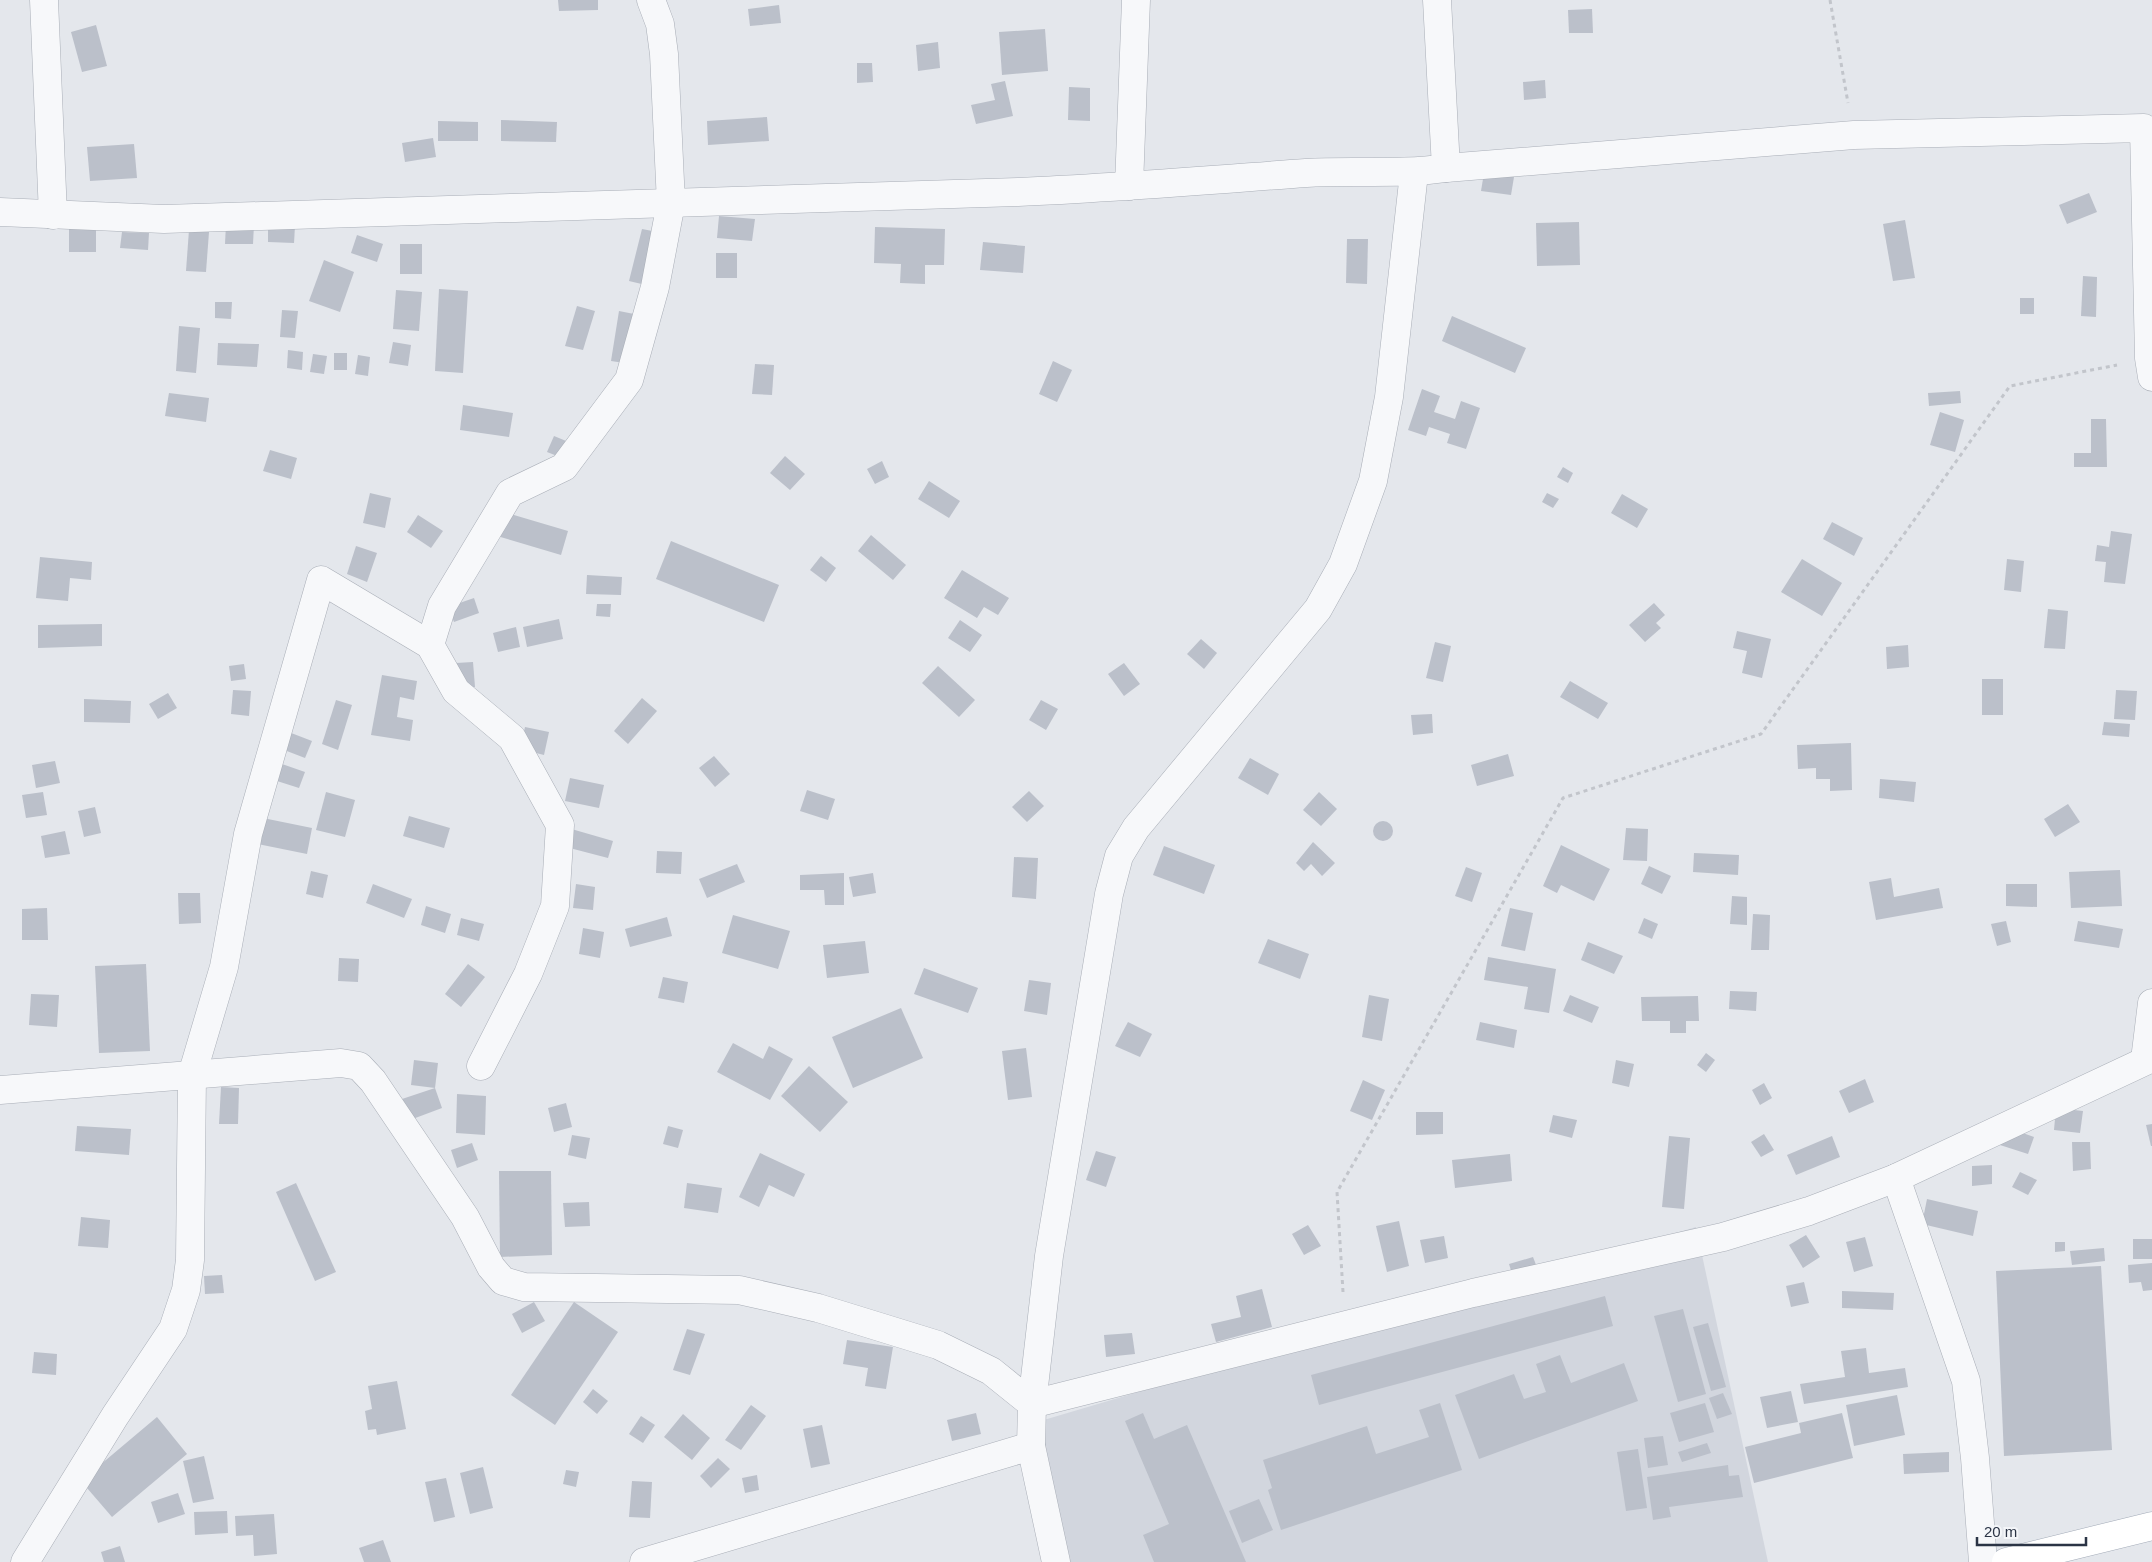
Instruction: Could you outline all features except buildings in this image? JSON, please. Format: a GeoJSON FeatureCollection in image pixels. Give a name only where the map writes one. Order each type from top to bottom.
{"type":"FeatureCollection","features":[{"type":"Feature","properties":{"kind":"main road"},"geometry":{"type":"LineString","coordinates":[[2006,1562],[2152,1526]]}},
{"type":"Feature","properties":{"kind":"street"},"geometry":{"type":"LineString","coordinates":[[44,0],[53,215]]}},
{"type":"Feature","properties":{"kind":"street"},"geometry":{"type":"LineString","coordinates":[[430,645],[442,606],[510,493],[564,467],[629,380],[655,287],[671,203],[664,54],[660,24],[651,0]]}},
{"type":"Feature","properties":{"kind":"street"},"geometry":{"type":"LineString","coordinates":[[1129,186],[1136,0]]}},
{"type":"Feature","properties":{"kind":"street"},"geometry":{"type":"LineString","coordinates":[[1438,0],[1446,168]]}},
{"type":"Feature","properties":{"kind":"street"},"geometry":{"type":"LineString","coordinates":[[0,212],[164,220],[1129,186],[1308,173],[1414,173],[1446,168],[1854,135],[2148,128],[2150,368]]}},
{"type":"Feature","properties":{"kind":"street"},"geometry":{"type":"LineString","coordinates":[[1056,1562],[1031,1446],[1032,1404],[1049,1256],[1109,894],[1119,856],[1136,828],[1318,609],[1343,564],[1373,481],[1389,397],[1414,173]]}},
{"type":"Feature","properties":{"kind":"street"},"geometry":{"type":"LineString","coordinates":[[25,1562],[115,1416],[174,1329],[186,1290],[190,1260],[192,1075],[224,967],[248,834],[321,580],[430,645],[456,692],[512,738],[560,825],[555,906],[528,974],[481,1066]]}},
{"type":"Feature","properties":{"kind":"street"},"geometry":{"type":"LineString","coordinates":[[1032,1404],[1473,1292],[1723,1237],[1809,1211],[1896,1178],[2148,1059],[2152,1003]]}},
{"type":"Feature","properties":{"kind":"street"},"geometry":{"type":"LineString","coordinates":[[0,1090],[341,1063],[359,1066],[373,1081],[465,1218],[491,1267],[503,1281],[524,1287],[740,1290],[818,1308],[938,1345],[991,1371],[1032,1404]]}},
{"type":"Feature","properties":{"kind":"street"},"geometry":{"type":"LineString","coordinates":[[1896,1178],[1966,1381],[1975,1458],[1982,1562]]}},
{"type":"Feature","properties":{"kind":"street"},"geometry":{"type":"LineString","coordinates":[[644,1562],[1031,1446]]}},
{"type":"Feature","properties":{"kind":"path"},"geometry":{"type":"LineString","coordinates":[[1830,0],[1854,135]]}},
{"type":"Feature","properties":{"kind":"path"},"geometry":{"type":"LineString","coordinates":[[1345,1326],[1337,1192],[1563,798],[1761,734],[2010,386],[2150,368]]}},
{"type":"Feature","properties":{"kind":"shaded area"},"geometry":{"type":"Polygon","coordinates":[[[1696,1227],[1768,1562],[1068,1562],[1037,1422],[1696,1227]]]}}]}
